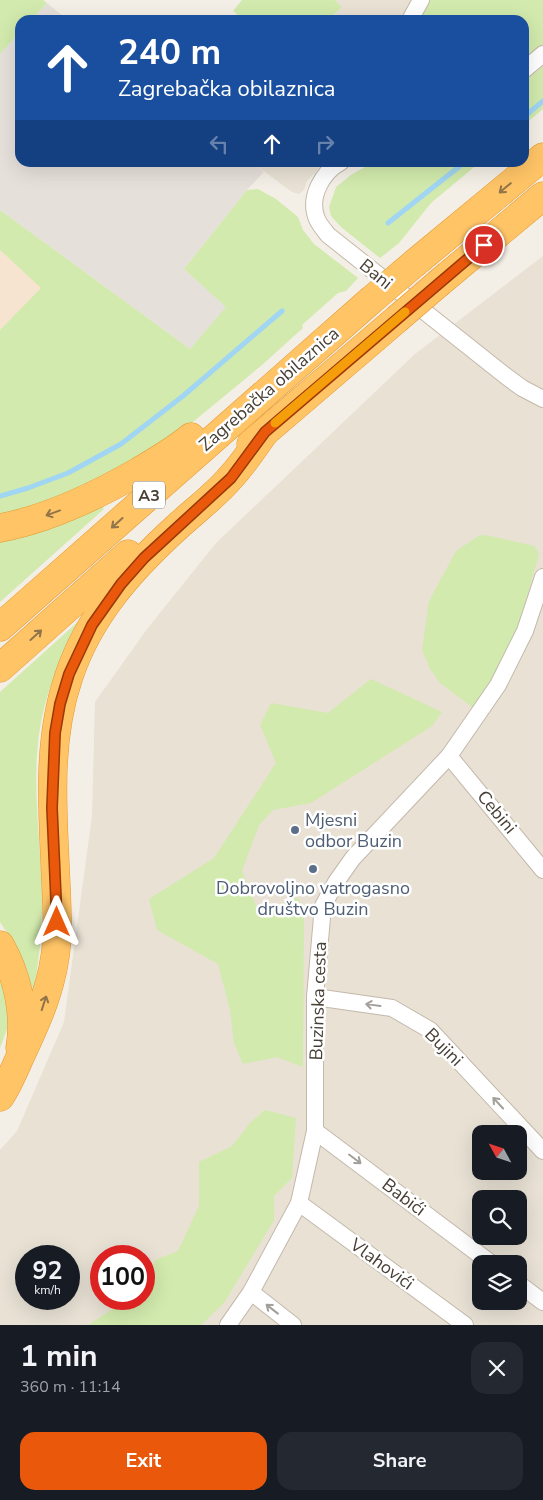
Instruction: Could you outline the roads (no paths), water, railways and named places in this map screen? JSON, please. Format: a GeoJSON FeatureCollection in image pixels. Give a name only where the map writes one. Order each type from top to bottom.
{"type":"FeatureCollection","features":[{"type":"Feature","properties":{"kind":"highway","name":"Zagrebačka obilaznica"},"geometry":{"type":"LineString","coordinates":[[0,627],[298,363],[543,157]]}},
{"type":"Feature","properties":{"kind":"highway","name":"Zagrebačka obilaznica"},"geometry":{"type":"LineString","coordinates":[[0,668],[265,432],[543,196]]}},
{"type":"Feature","properties":{"kind":"highway"},"geometry":{"type":"LineString","coordinates":[[0,528],[37,519],[85,501],[122,481],[183,443],[251,386],[274,372],[298,363]]}},
{"type":"Feature","properties":{"kind":"highway"},"geometry":{"type":"LineString","coordinates":[[0,1098],[44,1005],[51,977],[56,940],[57,905],[52,808],[53,757],[60,704],[69,674],[92,625],[121,584],[144,558],[231,478],[265,432]]}},
{"type":"Feature","properties":{"kind":"highway"},"geometry":{"type":"LineString","coordinates":[[0,945],[12,969],[19,999],[21,1040],[17,1064]]}},
{"type":"Feature","properties":{"kind":"street"},"geometry":{"type":"LineString","coordinates":[[413,15],[421,0]]}},
{"type":"Feature","properties":{"kind":"street"},"geometry":{"type":"LineString","coordinates":[[529,66],[543,54]]}},
{"type":"Feature","properties":{"kind":"street","name":"Bani"},"geometry":{"type":"LineString","coordinates":[[334,167],[326,173],[318,186],[314,203],[316,218],[328,235],[507,377],[522,388],[543,399]]}},
{"type":"Feature","properties":{"kind":"street","name":"Buzinska cesta"},"geometry":{"type":"LineString","coordinates":[[228,1325],[251,1292],[299,1203],[316,1131],[315,998],[323,906],[336,882],[353,858],[449,756],[498,686],[525,631],[543,577]]}},
{"type":"Feature","properties":{"kind":"street","name":"Cebini"},"geometry":{"type":"LineString","coordinates":[[449,756],[543,870]]}},
{"type":"Feature","properties":{"kind":"street","name":"Bujini"},"geometry":{"type":"LineString","coordinates":[[315,998],[392,1008],[430,1030],[543,1152]]}},
{"type":"Feature","properties":{"kind":"street","name":"Babići"},"geometry":{"type":"LineString","coordinates":[[316,1131],[480,1255]]}},
{"type":"Feature","properties":{"kind":"street","name":"Vlahovići"},"geometry":{"type":"LineString","coordinates":[[299,1203],[465,1325]]}},
{"type":"Feature","properties":{"kind":"street"},"geometry":{"type":"LineString","coordinates":[[527,1290],[543,1302]]}},
{"type":"Feature","properties":{"kind":"street"},"geometry":{"type":"LineString","coordinates":[[251,1292],[293,1325]]}},
{"type":"Feature","properties":{"kind":"waterway"},"geometry":{"type":"LineString","coordinates":[[529,113],[543,101]]}},
{"type":"Feature","properties":{"kind":"waterway"},"geometry":{"type":"LineString","coordinates":[[388,223],[459,167]]}},
{"type":"Feature","properties":{"kind":"waterway"},"geometry":{"type":"LineString","coordinates":[[0,496],[68,473],[121,444],[183,396],[282,311]]}},
{"type":"Feature","properties":{"kind":"place","name":"Mjesni odbor Buzin"},"geometry":{"type":"Point","coordinates":[295,830]}},
{"type":"Feature","properties":{"kind":"place","name":"Dobrovoljno vatrogasno društvo Buzin"},"geometry":{"type":"Point","coordinates":[313,869]}}]}
